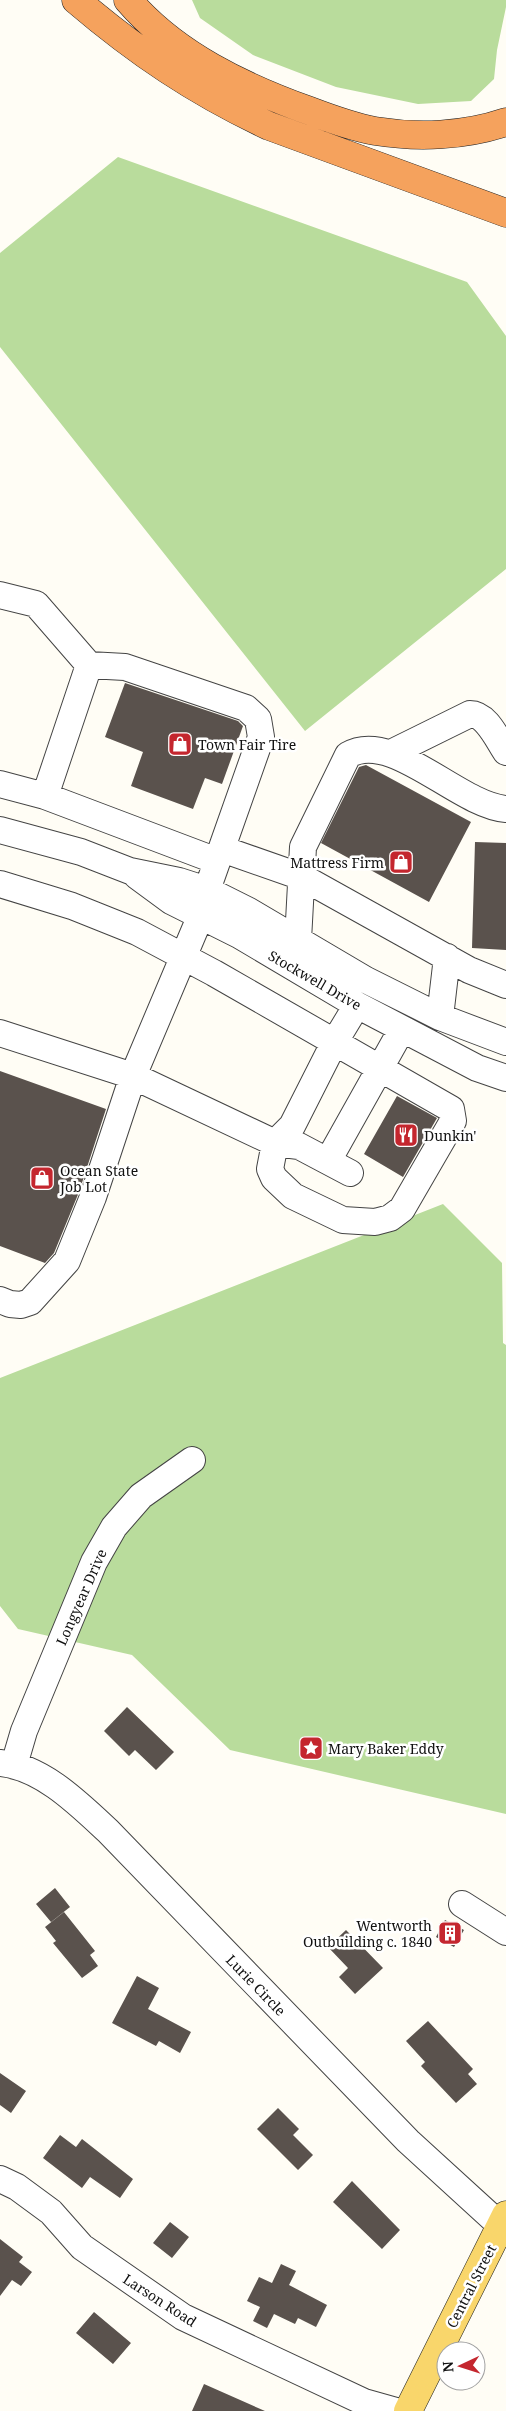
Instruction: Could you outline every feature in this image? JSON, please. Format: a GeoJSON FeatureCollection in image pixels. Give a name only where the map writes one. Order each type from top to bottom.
{"type":"FeatureCollection","features":[{"type":"Feature","properties":{"kind":"highway"},"geometry":{"type":"LineString","coordinates":[[76,0],[145,56],[202,92],[242,114],[269,126],[506,213]]}},
{"type":"Feature","properties":{"kind":"highway"},"geometry":{"type":"LineString","coordinates":[[128,0],[162,34],[207,64],[279,100],[350,125],[375,131],[426,135],[450,134],[491,127],[506,122]]}},
{"type":"Feature","properties":{"kind":"main road","name":"Central Street"},"geometry":{"type":"LineString","coordinates":[[408,2411],[503,2220]]}},
{"type":"Feature","properties":{"kind":"street"},"geometry":{"type":"LineString","coordinates":[[0,595],[36,604],[89,665],[125,667],[246,708],[258,719],[261,737],[208,890],[201,916],[133,1076],[93,1197],[67,1261],[30,1302],[16,1305],[0,1300]]}},
{"type":"Feature","properties":{"kind":"street"},"geometry":{"type":"LineString","coordinates":[[45,796],[89,665]]}},
{"type":"Feature","properties":{"kind":"street"},"geometry":{"type":"LineString","coordinates":[[391,753],[470,714],[477,714],[483,718],[506,752]]}},
{"type":"Feature","properties":{"kind":"street"},"geometry":{"type":"LineString","coordinates":[[286,964],[298,940],[303,847],[348,756],[362,749],[391,753],[481,804],[506,810]]}},
{"type":"Feature","properties":{"kind":"street"},"geometry":{"type":"LineString","coordinates":[[0,784],[45,796],[220,855],[302,877],[469,970],[506,985]]}},
{"type":"Feature","properties":{"kind":"street","name":"Stockwell Drive"},"geometry":{"type":"LineString","coordinates":[[0,830],[82,852],[130,871],[179,881],[208,890],[366,980],[440,1017],[506,1042]]}},
{"type":"Feature","properties":{"kind":"street","name":"Stockwell Drive"},"geometry":{"type":"LineString","coordinates":[[130,871],[171,901],[201,916],[357,1005],[478,1068],[506,1078]]}},
{"type":"Feature","properties":{"kind":"street"},"geometry":{"type":"LineString","coordinates":[[0,884],[72,906],[137,932],[184,957],[334,1043],[447,1106],[453,1114],[453,1121],[402,1209],[390,1218],[361,1222],[344,1220],[293,1196],[274,1178],[270,1169],[276,1143],[292,1126],[334,1043],[357,1005]]}},
{"type":"Feature","properties":{"kind":"street"},"geometry":{"type":"LineString","coordinates":[[440,1017],[447,958]]}},
{"type":"Feature","properties":{"kind":"street"},"geometry":{"type":"LineString","coordinates":[[0,1033],[133,1076],[276,1143],[299,1146],[339,1167],[379,1068],[402,1029]]}},
{"type":"Feature","properties":{"kind":"street","name":"Longyear Drive"},"geometry":{"type":"LineString","coordinates":[[7,1764],[18,1746],[94,1562],[110,1533],[126,1510],[141,1496],[192,1460]]}},
{"type":"Feature","properties":{"kind":"street","name":"Lurie Circle"},"geometry":{"type":"LineString","coordinates":[[7,1764],[34,1773],[68,1795],[108,1831],[408,2141],[503,2220]]}},
{"type":"Feature","properties":{"kind":"street"},"geometry":{"type":"LineString","coordinates":[[462,1904],[506,1932]]}},
{"type":"Feature","properties":{"kind":"street","name":"Larson Road"},"geometry":{"type":"LineString","coordinates":[[0,2178],[17,2187],[51,2212],[82,2246],[182,2317],[364,2402],[396,2411]]}},
{"type":"Feature","properties":{"kind":"green space"},"geometry":{"type":"Polygon","coordinates":[[[192,0],[506,0],[506,7],[497,50],[494,79],[471,101],[418,104],[336,87],[253,55],[200,18],[192,0]]]}},
{"type":"Feature","properties":{"kind":"green space"},"geometry":{"type":"Polygon","coordinates":[[[118,157],[467,282],[506,336],[506,569],[305,731],[0,347],[0,253],[118,157]]]}},
{"type":"Feature","properties":{"kind":"green space"},"geometry":{"type":"Polygon","coordinates":[[[443,1204],[502,1263],[503,1343],[506,1345],[506,1814],[230,1750],[132,1655],[18,1629],[0,1606],[0,1378],[443,1204]]]}},
{"type":"Feature","properties":{"kind":"building","name":"Town Fair Tire"},"geometry":{"type":"Polygon","coordinates":[[[125,683],[238,721],[243,726],[222,784],[205,778],[193,809],[131,786],[143,752],[105,737],[125,683]]]}},
{"type":"Feature","properties":{"kind":"building"},"geometry":{"type":"Polygon","coordinates":[[[366,765],[471,822],[429,902],[321,843],[359,767],[366,765]]]}},
{"type":"Feature","properties":{"kind":"building"},"geometry":{"type":"Polygon","coordinates":[[[475,842],[506,843],[506,950],[472,948],[475,842]]]}},
{"type":"Feature","properties":{"kind":"building","name":"Ocean State Job Lot"},"geometry":{"type":"Polygon","coordinates":[[[0,1071],[106,1109],[79,1192],[54,1253],[45,1263],[0,1246],[0,1071]]]}},
{"type":"Feature","properties":{"kind":"building","name":"Dunkin'"},"geometry":{"type":"Polygon","coordinates":[[[397,1096],[437,1118],[403,1177],[364,1154],[397,1096]]]}},
{"type":"Feature","properties":{"kind":"building"},"geometry":{"type":"Polygon","coordinates":[[[127,1707],[174,1752],[156,1770],[135,1750],[129,1756],[104,1731],[127,1707]]]}},
{"type":"Feature","properties":{"kind":"building"},"geometry":{"type":"Polygon","coordinates":[[[55,1888],[70,1907],[51,1922],[36,1904],[55,1888]]]}},
{"type":"Feature","properties":{"kind":"building"},"geometry":{"type":"Polygon","coordinates":[[[64,1912],[95,1951],[90,1955],[98,1966],[82,1978],[53,1943],[56,1941],[45,1927],[64,1912]]]}},
{"type":"Feature","properties":{"kind":"building","name":"Wentworth Outbuilding c. 1840"},"geometry":{"type":"Polygon","coordinates":[[[445,1920],[464,1930],[454,1947],[436,1937],[445,1920]]]}},
{"type":"Feature","properties":{"kind":"building"},"geometry":{"type":"Polygon","coordinates":[[[346,1930],[383,1968],[355,1994],[339,1977],[348,1968],[328,1947],[346,1930]]]}},
{"type":"Feature","properties":{"kind":"building"},"geometry":{"type":"Polygon","coordinates":[[[137,1976],[159,1988],[148,2009],[191,2032],[180,2053],[159,2041],[156,2046],[112,2023],[137,1976]]]}},
{"type":"Feature","properties":{"kind":"building"},"geometry":{"type":"Polygon","coordinates":[[[428,2021],[473,2069],[468,2074],[477,2084],[456,2103],[421,2066],[425,2062],[406,2041],[428,2021]]]}},
{"type":"Feature","properties":{"kind":"building"},"geometry":{"type":"Polygon","coordinates":[[[0,2073],[26,2091],[11,2113],[0,2105],[0,2073]]]}},
{"type":"Feature","properties":{"kind":"building"},"geometry":{"type":"Polygon","coordinates":[[[278,2108],[299,2129],[293,2135],[313,2155],[298,2170],[257,2129],[278,2108]]]}},
{"type":"Feature","properties":{"kind":"building"},"geometry":{"type":"Polygon","coordinates":[[[60,2135],[76,2147],[82,2139],[133,2179],[120,2198],[90,2177],[82,2188],[43,2158],[60,2135]]]}},
{"type":"Feature","properties":{"kind":"building"},"geometry":{"type":"Polygon","coordinates":[[[352,2181],[400,2230],[382,2249],[333,2202],[352,2181]]]}},
{"type":"Feature","properties":{"kind":"building"},"geometry":{"type":"Polygon","coordinates":[[[170,2222],[189,2237],[172,2258],[153,2243],[170,2222]]]}},
{"type":"Feature","properties":{"kind":"building"},"geometry":{"type":"Polygon","coordinates":[[[0,2239],[23,2257],[19,2262],[32,2272],[21,2286],[12,2280],[0,2296],[0,2239]]]}},
{"type":"Feature","properties":{"kind":"building"},"geometry":{"type":"Polygon","coordinates":[[[281,2264],[296,2271],[289,2285],[327,2305],[316,2327],[298,2318],[295,2324],[274,2314],[267,2328],[253,2321],[260,2307],[247,2301],[259,2277],[272,2283],[281,2264]]]}},
{"type":"Feature","properties":{"kind":"building"},"geometry":{"type":"Polygon","coordinates":[[[94,2312],[131,2343],[113,2364],[76,2333],[94,2312]]]}},
{"type":"Feature","properties":{"kind":"building"},"geometry":{"type":"Polygon","coordinates":[[[204,2384],[265,2411],[192,2411],[204,2384]]]}},
{"type":"Feature","properties":{"kind":"place","name":"Town Fair Tire"},"geometry":{"type":"Point","coordinates":[180,744]}},
{"type":"Feature","properties":{"kind":"place","name":"Mattress Firm"},"geometry":{"type":"Point","coordinates":[401,862]}},
{"type":"Feature","properties":{"kind":"place","name":"Dunkin'"},"geometry":{"type":"Point","coordinates":[406,1135]}},
{"type":"Feature","properties":{"kind":"place","name":"Ocean State Job Lot"},"geometry":{"type":"Point","coordinates":[42,1178]}},
{"type":"Feature","properties":{"kind":"place","name":"Mary Baker Eddy"},"geometry":{"type":"Point","coordinates":[311,1748]}},
{"type":"Feature","properties":{"kind":"place","name":"Wentworth Outbuilding c. 1840"},"geometry":{"type":"Point","coordinates":[450,1933]}}]}
